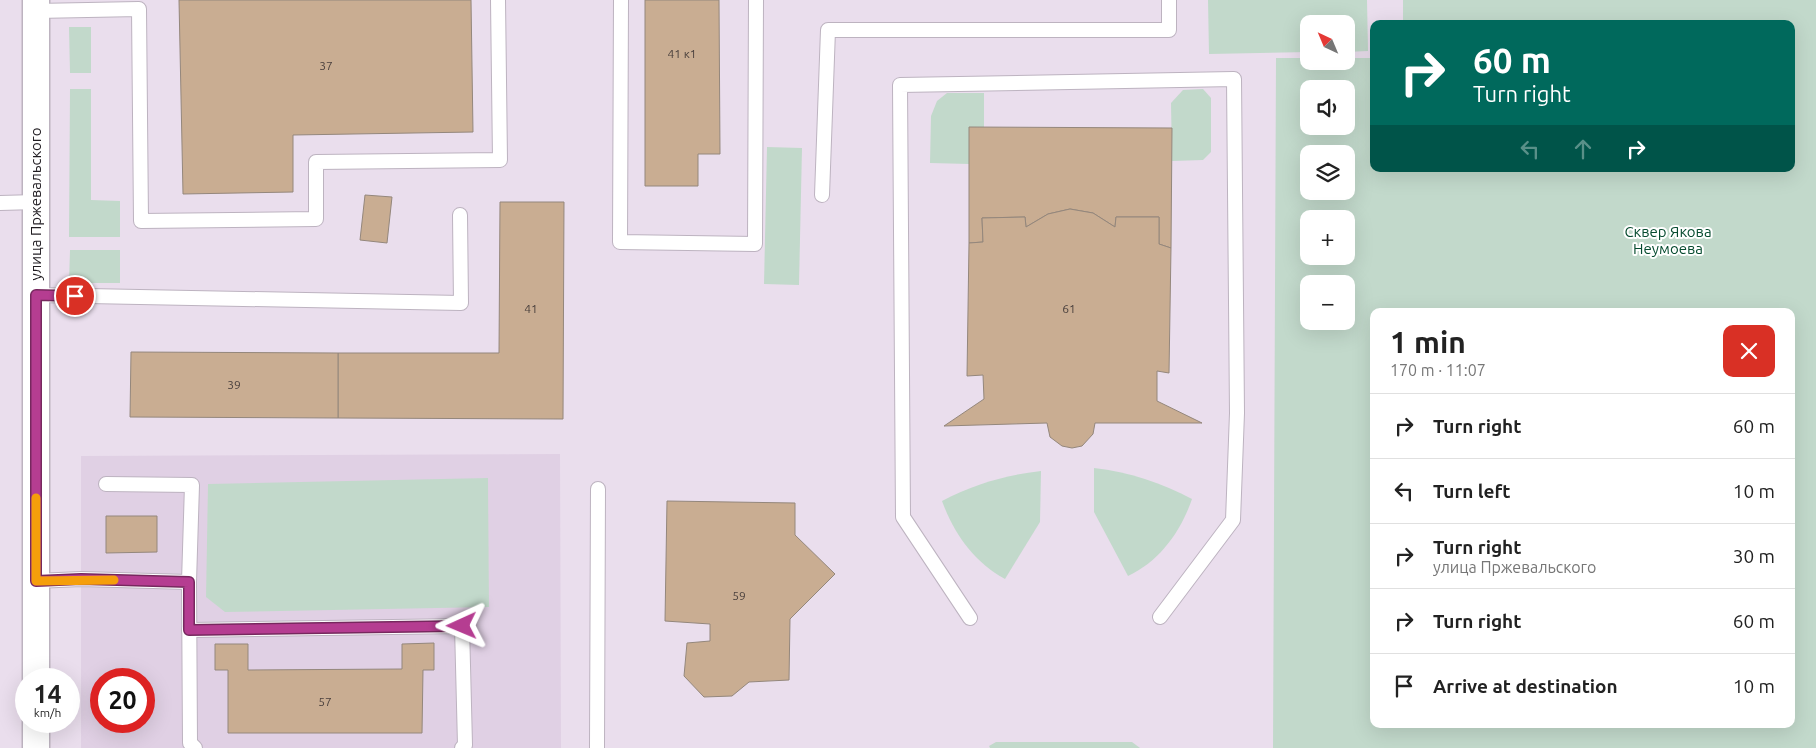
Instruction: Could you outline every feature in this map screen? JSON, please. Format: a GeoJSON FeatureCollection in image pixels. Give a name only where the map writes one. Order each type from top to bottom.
{"type":"FeatureCollection","features":[{"type":"Feature","properties":{"kind":"street","name":"улица Пржевальского"},"geometry":{"type":"LineString","coordinates":[[36,5],[36,668]]}},
{"type":"Feature","properties":{"kind":"street"},"geometry":{"type":"LineString","coordinates":[[36,733],[36,748]]}},
{"type":"Feature","properties":{"kind":"lane"},"geometry":{"type":"LineString","coordinates":[[36,5],[139,9],[141,221],[316,219],[316,162],[500,160],[498,0]]}},
{"type":"Feature","properties":{"kind":"lane"},"geometry":{"type":"LineString","coordinates":[[621,0],[620,242],[755,244],[756,0]]}},
{"type":"Feature","properties":{"kind":"lane"},"geometry":{"type":"LineString","coordinates":[[822,195],[828,30],[1169,30],[1169,0]]}},
{"type":"Feature","properties":{"kind":"lane"},"geometry":{"type":"LineString","coordinates":[[970,618],[903,518],[900,85],[1234,79],[1237,413],[1233,520],[1160,617]]}},
{"type":"Feature","properties":{"kind":"lane"},"geometry":{"type":"LineString","coordinates":[[0,202],[36,202]]}},
{"type":"Feature","properties":{"kind":"lane"},"geometry":{"type":"LineString","coordinates":[[36,295],[461,303],[460,215]]}},
{"type":"Feature","properties":{"kind":"lane"},"geometry":{"type":"LineString","coordinates":[[106,484],[192,485],[189,582],[190,743],[195,748]]}},
{"type":"Feature","properties":{"kind":"lane"},"geometry":{"type":"LineString","coordinates":[[597,748],[598,489]]}},
{"type":"Feature","properties":{"kind":"lane"},"geometry":{"type":"LineString","coordinates":[[36,581],[81,579],[189,582]]}},
{"type":"Feature","properties":{"kind":"lane"},"geometry":{"type":"LineString","coordinates":[[189,630],[462,626],[465,745],[462,748]]}},
{"type":"Feature","properties":{"kind":"shaded area"},"geometry":{"type":"Polygon","coordinates":[[[560,454],[561,748],[81,748],[81,456],[560,454]]]}},
{"type":"Feature","properties":{"kind":"green space"},"geometry":{"type":"Polygon","coordinates":[[[1208,0],[1367,0],[1368,51],[1355,52],[1355,15],[1300,15],[1300,52],[1209,54],[1208,0]]]}},
{"type":"Feature","properties":{"kind":"green space","name":"Сквер Якова Неумоева"},"geometry":{"type":"Polygon","coordinates":[[[1403,0],[1816,0],[1816,748],[1273,748],[1276,58],[1300,58],[1300,70],[1355,70],[1355,58],[1370,58],[1370,172],[1795,172],[1795,20],[1403,20],[1403,0]]]}},
{"type":"Feature","properties":{"kind":"green space"},"geometry":{"type":"Polygon","coordinates":[[[69,27],[91,27],[91,73],[70,73],[69,27]]]}},
{"type":"Feature","properties":{"kind":"green space"},"geometry":{"type":"Polygon","coordinates":[[[70,89],[91,89],[91,200],[120,201],[120,237],[69,237],[70,89]]]}},
{"type":"Feature","properties":{"kind":"green space"},"geometry":{"type":"Polygon","coordinates":[[[1203,89],[1211,98],[1211,152],[1203,160],[1172,161],[1171,103],[1183,90],[1203,89]]]}},
{"type":"Feature","properties":{"kind":"green space"},"geometry":{"type":"Polygon","coordinates":[[[947,93],[984,93],[984,127],[970,127],[969,164],[930,163],[931,116],[937,101],[947,93]]]}},
{"type":"Feature","properties":{"kind":"green space"},"geometry":{"type":"Polygon","coordinates":[[[767,147],[802,148],[799,285],[764,284],[767,147]]]}},
{"type":"Feature","properties":{"kind":"green space"},"geometry":{"type":"Polygon","coordinates":[[[70,250],[120,250],[120,283],[69,283],[70,250]]]}},
{"type":"Feature","properties":{"kind":"green space"},"geometry":{"type":"Polygon","coordinates":[[[1094,468],[1120,472],[1145,479],[1192,499],[1182,522],[1168,544],[1150,562],[1128,576],[1094,512],[1094,468]]]}},
{"type":"Feature","properties":{"kind":"green space"},"geometry":{"type":"Polygon","coordinates":[[[1041,471],[1040,522],[1005,579],[984,564],[966,546],[953,525],[942,501],[990,481],[1041,471]]]}},
{"type":"Feature","properties":{"kind":"green space"},"geometry":{"type":"Polygon","coordinates":[[[488,478],[489,607],[225,612],[206,597],[208,484],[488,478]]]}},
{"type":"Feature","properties":{"kind":"green space"},"geometry":{"type":"Polygon","coordinates":[[[996,742],[1132,742],[1140,748],[990,748],[989,746],[996,742]]]}},
{"type":"Feature","properties":{"kind":"building"},"geometry":{"type":"Polygon","coordinates":[[[179,0],[471,0],[473,132],[293,135],[293,192],[183,194],[179,0]]]}},
{"type":"Feature","properties":{"kind":"building"},"geometry":{"type":"Polygon","coordinates":[[[645,0],[719,0],[720,154],[698,154],[698,186],[645,186],[645,0]]]}},
{"type":"Feature","properties":{"kind":"building"},"geometry":{"type":"Polygon","coordinates":[[[969,127],[1172,128],[1171,248],[1159,244],[1159,217],[1116,217],[1115,227],[1093,213],[1070,209],[1048,214],[1026,227],[1025,217],[982,218],[983,242],[969,243],[969,127]]]}},
{"type":"Feature","properties":{"kind":"building"},"geometry":{"type":"Polygon","coordinates":[[[365,195],[392,197],[387,243],[360,240],[365,195]]]}},
{"type":"Feature","properties":{"kind":"building"},"geometry":{"type":"Polygon","coordinates":[[[500,202],[564,202],[563,419],[338,418],[338,353],[499,353],[500,202]]]}},
{"type":"Feature","properties":{"kind":"building"},"geometry":{"type":"Polygon","coordinates":[[[1070,209],[1093,213],[1115,227],[1116,217],[1159,217],[1159,244],[1171,248],[1169,373],[1157,371],[1157,401],[1202,423],[1095,423],[1093,434],[1082,446],[1072,448],[1062,446],[1050,437],[1047,423],[944,426],[984,399],[983,375],[967,376],[969,243],[983,242],[982,218],[1025,217],[1026,227],[1048,214],[1070,209]]]}},
{"type":"Feature","properties":{"kind":"building"},"geometry":{"type":"Polygon","coordinates":[[[131,352],[338,353],[338,418],[130,417],[131,352]]]}},
{"type":"Feature","properties":{"kind":"building"},"geometry":{"type":"Polygon","coordinates":[[[667,501],[795,503],[795,535],[835,574],[790,619],[789,680],[749,682],[732,696],[704,697],[684,676],[687,643],[710,641],[710,624],[665,621],[667,501]]]}},
{"type":"Feature","properties":{"kind":"building"},"geometry":{"type":"Polygon","coordinates":[[[106,516],[157,516],[157,552],[106,553],[106,516]]]}},
{"type":"Feature","properties":{"kind":"building"},"geometry":{"type":"Polygon","coordinates":[[[434,643],[434,670],[423,670],[422,733],[228,733],[228,670],[215,670],[215,644],[248,644],[248,670],[402,669],[402,644],[434,643]]]}},
{"type":"Feature","properties":{"kind":"slow traffic"},"geometry":{"type":"LineString","coordinates":[[36,498],[36,581],[114,580]]}},
{"type":"Feature","properties":{"kind":"route"},"geometry":{"type":"LineString","coordinates":[[75,296],[36,295],[36,581],[81,579],[189,582],[189,630],[462,626]]}}]}
